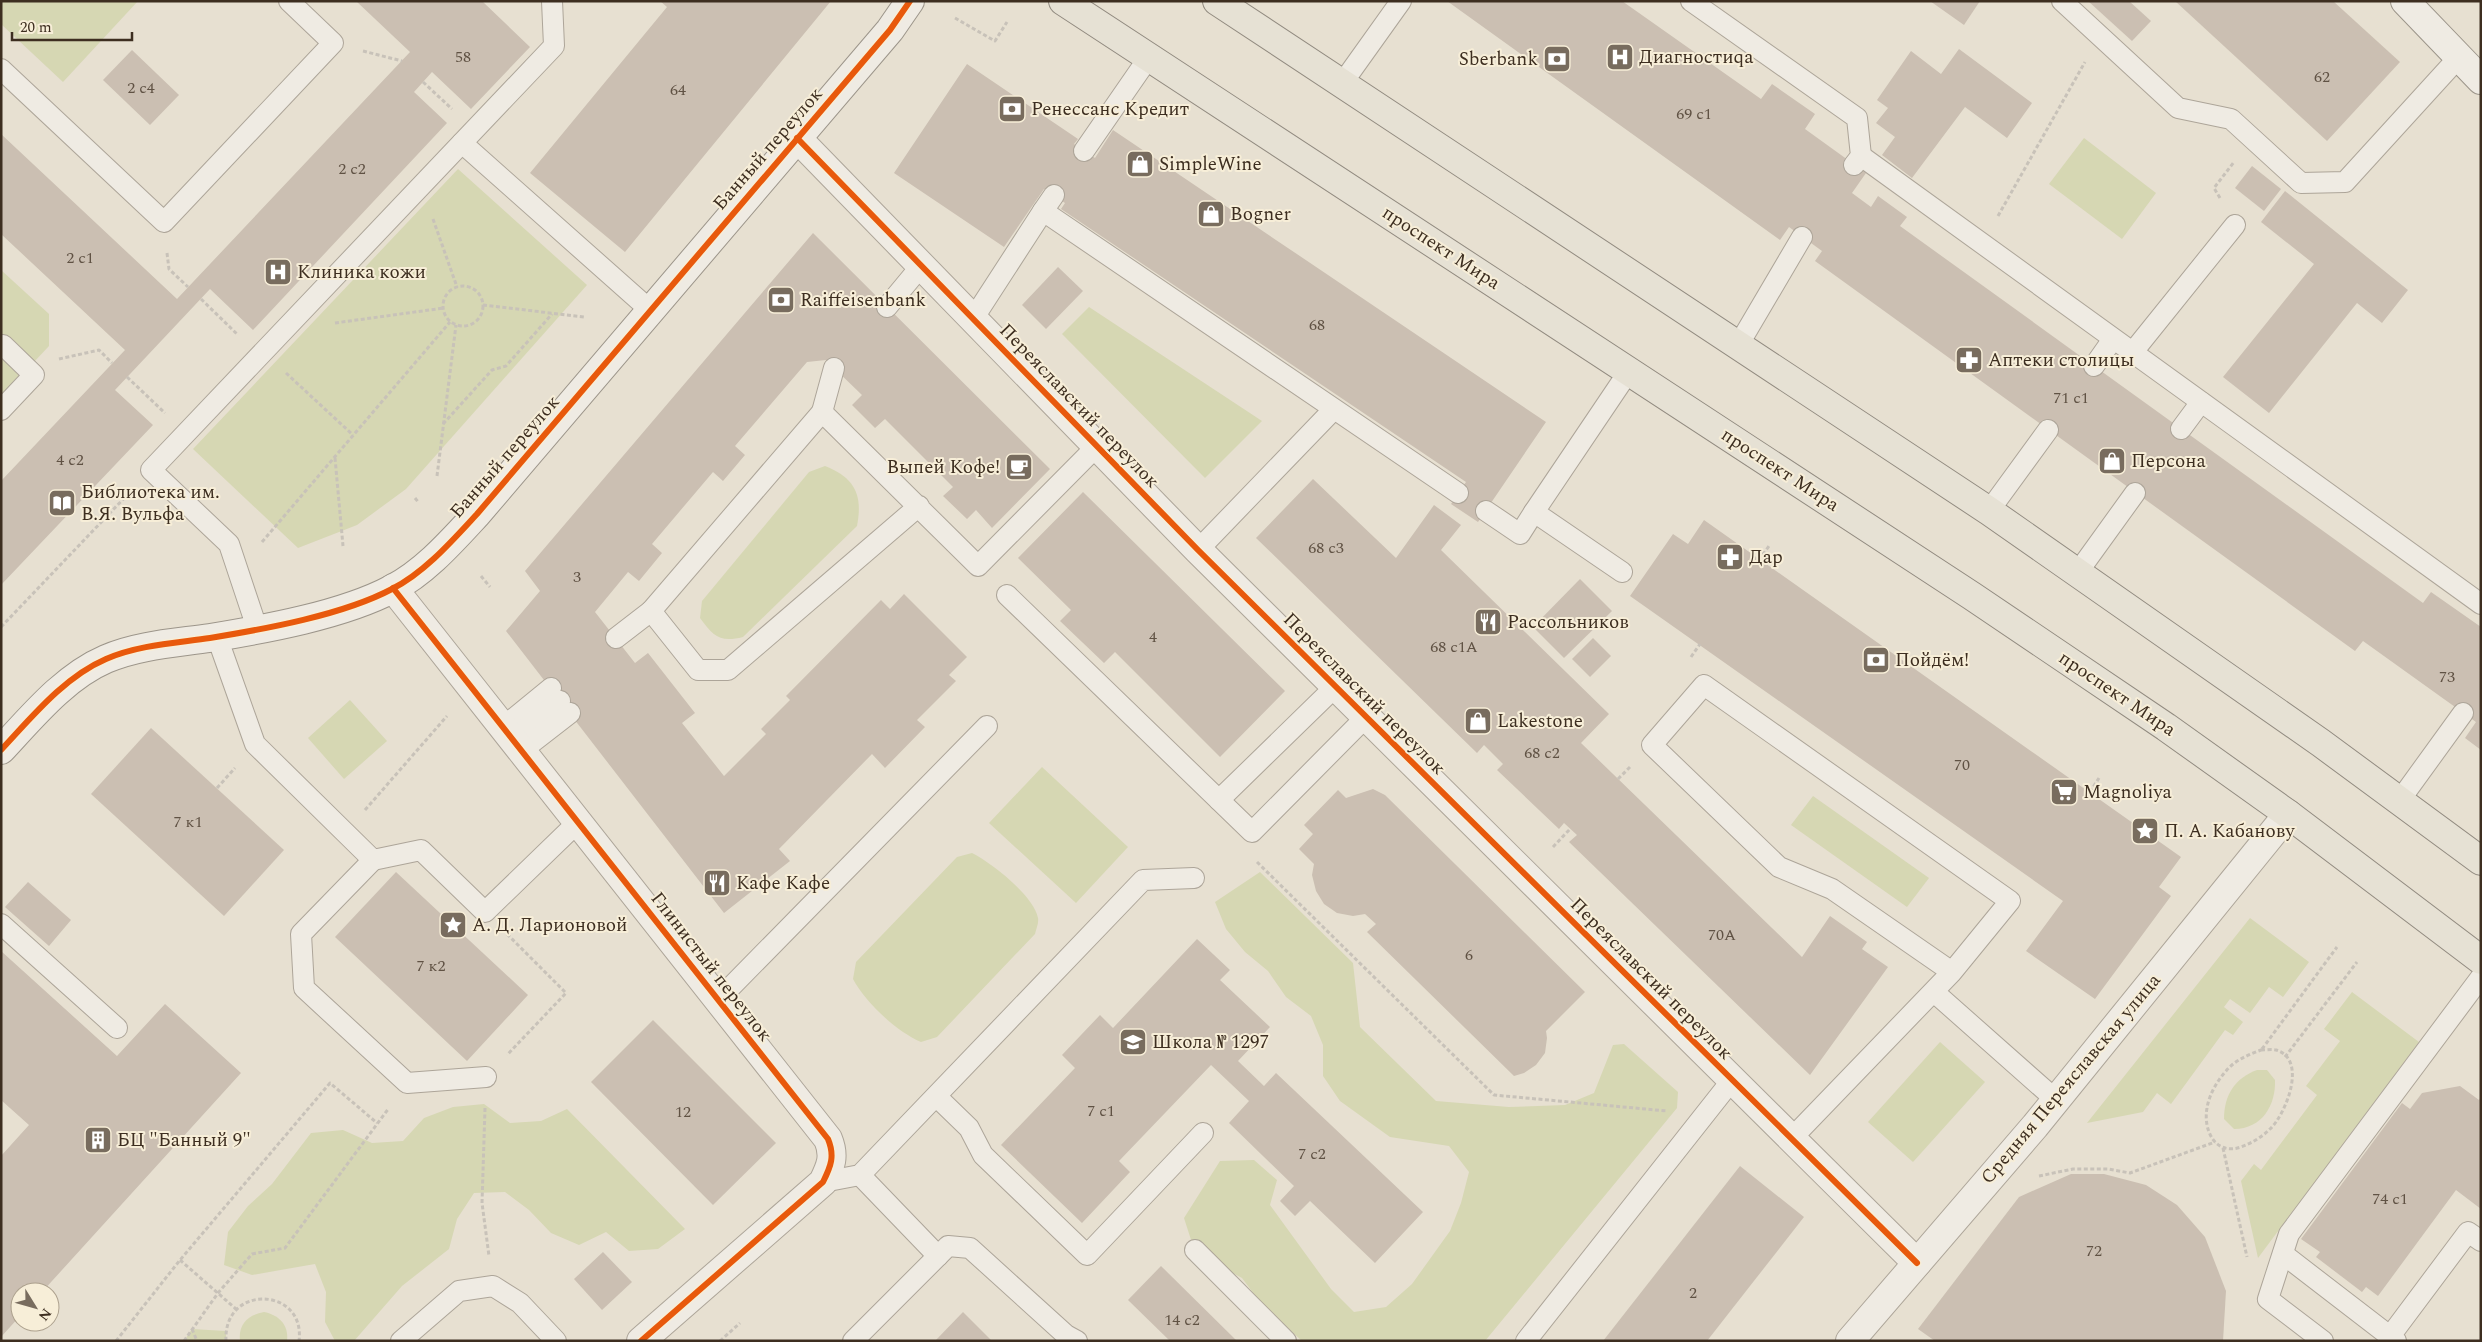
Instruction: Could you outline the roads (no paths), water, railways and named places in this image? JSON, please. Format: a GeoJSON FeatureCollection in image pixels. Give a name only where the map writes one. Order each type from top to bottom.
{"type":"FeatureCollection","features":[{"type":"Feature","properties":{"kind":"main road","name":"проспект Мира"},"geometry":{"type":"LineString","coordinates":[[1063,1],[2045,645],[2166,727],[2288,814],[2481,960]]}},
{"type":"Feature","properties":{"kind":"main road"},"geometry":{"type":"LineString","coordinates":[[1217,1],[1341,85],[1739,344],[1989,511],[2400,800],[2481,861]]}},
{"type":"Feature","properties":{"kind":"street","name":"Банный переулок"},"geometry":{"type":"LineString","coordinates":[[1,750],[37,712],[74,679],[106,659],[136,650],[217,637],[321,615],[360,604],[393,588],[419,570],[451,542],[477,514],[890,30],[910,1]]}},
{"type":"Feature","properties":{"kind":"street"},"geometry":{"type":"LineString","coordinates":[[2405,1],[2481,80]]}},
{"type":"Feature","properties":{"kind":"street","name":"Переяславский переулок"},"geometry":{"type":"LineString","coordinates":[[797,138],[1198,550],[1917,1263]]}},
{"type":"Feature","properties":{"kind":"street","name":"Глинистый переулок"},"geometry":{"type":"LineString","coordinates":[[393,588],[828,1139],[833,1152],[831,1166],[823,1182],[641,1341]]}},
{"type":"Feature","properties":{"kind":"street","name":"Средняя Переяславская улица"},"geometry":{"type":"LineString","coordinates":[[1850,1341],[2056,1100],[2288,814]]}},
{"type":"Feature","properties":{"kind":"lane"},"geometry":{"type":"LineString","coordinates":[[1,69],[164,222],[334,43],[289,1]]}},
{"type":"Feature","properties":{"kind":"lane"},"geometry":{"type":"LineString","coordinates":[[257,628],[229,544],[151,470],[554,46],[552,1]]}},
{"type":"Feature","properties":{"kind":"lane"},"geometry":{"type":"LineString","coordinates":[[1341,85],[1401,1]]}},
{"type":"Feature","properties":{"kind":"lane"},"geometry":{"type":"LineString","coordinates":[[1691,1],[1858,118],[1858,160],[1982,244],[2481,604]]}},
{"type":"Feature","properties":{"kind":"lane"},"geometry":{"type":"LineString","coordinates":[[2062,1],[2178,108],[2231,119],[2301,183],[2345,182],[2459,57]]}},
{"type":"Feature","properties":{"kind":"lane"},"geometry":{"type":"LineString","coordinates":[[1084,151],[1148,57]]}},
{"type":"Feature","properties":{"kind":"lane"},"geometry":{"type":"LineString","coordinates":[[468,136],[650,310]]}},
{"type":"Feature","properties":{"kind":"lane"},"geometry":{"type":"LineString","coordinates":[[973,319],[1048,203],[1333,410],[1458,493]]}},
{"type":"Feature","properties":{"kind":"lane"},"geometry":{"type":"LineString","coordinates":[[2132,353],[2235,225]]}},
{"type":"Feature","properties":{"kind":"lane"},"geometry":{"type":"LineString","coordinates":[[1739,344],[1802,237]]}},
{"type":"Feature","properties":{"kind":"lane"},"geometry":{"type":"LineString","coordinates":[[886,306],[922,266]]}},
{"type":"Feature","properties":{"kind":"lane"},"geometry":{"type":"LineString","coordinates":[[2094,366],[2113,339]]}},
{"type":"Feature","properties":{"kind":"lane"},"geometry":{"type":"LineString","coordinates":[[1,410],[34,375],[3,345]]}},
{"type":"Feature","properties":{"kind":"lane"},"geometry":{"type":"LineString","coordinates":[[616,638],[650,611],[822,412],[834,368]]}},
{"type":"Feature","properties":{"kind":"lane"},"geometry":{"type":"LineString","coordinates":[[1486,511],[1520,534],[1629,371]]}},
{"type":"Feature","properties":{"kind":"lane"},"geometry":{"type":"LineString","coordinates":[[2181,429],[2201,402]]}},
{"type":"Feature","properties":{"kind":"lane"},"geometry":{"type":"LineString","coordinates":[[1198,550],[1333,410]]}},
{"type":"Feature","properties":{"kind":"lane"},"geometry":{"type":"LineString","coordinates":[[822,412],[978,566],[1097,446]]}},
{"type":"Feature","properties":{"kind":"lane"},"geometry":{"type":"LineString","coordinates":[[1989,511],[2048,430]]}},
{"type":"Feature","properties":{"kind":"lane"},"geometry":{"type":"LineString","coordinates":[[2078,572],[2135,493]]}},
{"type":"Feature","properties":{"kind":"lane"},"geometry":{"type":"LineString","coordinates":[[650,611],[698,670],[728,670],[919,506]]}},
{"type":"Feature","properties":{"kind":"lane"},"geometry":{"type":"LineString","coordinates":[[1534,512],[1622,572]]}},
{"type":"Feature","properties":{"kind":"lane"},"geometry":{"type":"LineString","coordinates":[[1007,595],[1252,832],[1366,717]]}},
{"type":"Feature","properties":{"kind":"lane"},"geometry":{"type":"LineString","coordinates":[[217,637],[255,744],[373,860]]}},
{"type":"Feature","properties":{"kind":"lane"},"geometry":{"type":"LineString","coordinates":[[1791,1139],[1934,992],[1952,972],[2010,901],[1704,685],[1652,745],[1779,867],[1832,889],[1952,972]]}},
{"type":"Feature","properties":{"kind":"lane"},"geometry":{"type":"LineString","coordinates":[[1219,800],[1335,687]]}},
{"type":"Feature","properties":{"kind":"lane"},"geometry":{"type":"LineString","coordinates":[[511,739],[560,701],[511,739]]}},
{"type":"Feature","properties":{"kind":"lane"},"geometry":{"type":"LineString","coordinates":[[2400,800],[2463,713]]}},
{"type":"Feature","properties":{"kind":"lane"},"geometry":{"type":"LineString","coordinates":[[718,1000],[987,726]]}},
{"type":"Feature","properties":{"kind":"lane"},"geometry":{"type":"LineString","coordinates":[[486,1077],[407,1083],[304,988],[301,934],[373,860],[421,850],[485,912],[577,823]]}},
{"type":"Feature","properties":{"kind":"lane"},"geometry":{"type":"LineString","coordinates":[[823,1182],[860,1175],[937,1097],[1143,880],[1194,878]]}},
{"type":"Feature","properties":{"kind":"lane"},"geometry":{"type":"LineString","coordinates":[[1,924],[117,1028]]}},
{"type":"Feature","properties":{"kind":"lane"},"geometry":{"type":"LineString","coordinates":[[2323,1341],[2268,1300],[2289,1234],[2481,977]]}},
{"type":"Feature","properties":{"kind":"lane"},"geometry":{"type":"LineString","coordinates":[[1934,992],[2056,1100]]}},
{"type":"Feature","properties":{"kind":"lane"},"geometry":{"type":"LineString","coordinates":[[1526,1341],[1732,1080]]}},
{"type":"Feature","properties":{"kind":"lane"},"geometry":{"type":"LineString","coordinates":[[937,1097],[969,1128],[983,1155],[1087,1254],[1203,1133]]}},
{"type":"Feature","properties":{"kind":"lane"},"geometry":{"type":"LineString","coordinates":[[860,1175],[938,1256]]}},
{"type":"Feature","properties":{"kind":"lane"},"geometry":{"type":"LineString","coordinates":[[2283,1254],[2394,1338],[2468,1232],[2481,1241]]}},
{"type":"Feature","properties":{"kind":"lane"},"geometry":{"type":"LineString","coordinates":[[852,1341],[948,1246],[970,1248],[1066,1335],[1077,1341]]}},
{"type":"Feature","properties":{"kind":"lane"},"geometry":{"type":"LineString","coordinates":[[1194,1250],[1286,1341]]}},
{"type":"Feature","properties":{"kind":"lane"},"geometry":{"type":"LineString","coordinates":[[401,1341],[459,1291],[493,1286],[520,1303],[556,1341]]}},
{"type":"Feature","properties":{"kind":"place","name":"Диагностиqа"},"geometry":{"type":"Point","coordinates":[1620,57]}},
{"type":"Feature","properties":{"kind":"place","name":"Sberbank"},"geometry":{"type":"Point","coordinates":[1557,59]}},
{"type":"Feature","properties":{"kind":"place","name":"Ренессанс Кредит"},"geometry":{"type":"Point","coordinates":[1012,109]}},
{"type":"Feature","properties":{"kind":"place","name":"SimpleWine"},"geometry":{"type":"Point","coordinates":[1140,164]}},
{"type":"Feature","properties":{"kind":"place","name":"Bogner"},"geometry":{"type":"Point","coordinates":[1211,214]}},
{"type":"Feature","properties":{"kind":"place","name":"Клиника кожи"},"geometry":{"type":"Point","coordinates":[278,272]}},
{"type":"Feature","properties":{"kind":"place","name":"Raiffeisenbank"},"geometry":{"type":"Point","coordinates":[781,300]}},
{"type":"Feature","properties":{"kind":"place","name":"Аптеки столицы"},"geometry":{"type":"Point","coordinates":[1969,360]}},
{"type":"Feature","properties":{"kind":"place","name":"Персона"},"geometry":{"type":"Point","coordinates":[2112,461]}},
{"type":"Feature","properties":{"kind":"place","name":"Выпей Кофе!"},"geometry":{"type":"Point","coordinates":[1019,467]}},
{"type":"Feature","properties":{"kind":"place","name":"Библиотека им. В.Я. Вульфа"},"geometry":{"type":"Point","coordinates":[62,503]}},
{"type":"Feature","properties":{"kind":"place","name":"Дар"},"geometry":{"type":"Point","coordinates":[1730,557]}},
{"type":"Feature","properties":{"kind":"place","name":"Рассольников"},"geometry":{"type":"Point","coordinates":[1488,622]}},
{"type":"Feature","properties":{"kind":"place","name":"Пойдём!"},"geometry":{"type":"Point","coordinates":[1876,660]}},
{"type":"Feature","properties":{"kind":"place","name":"Lakestone"},"geometry":{"type":"Point","coordinates":[1478,721]}},
{"type":"Feature","properties":{"kind":"place","name":"Magnoliya"},"geometry":{"type":"Point","coordinates":[2064,792]}},
{"type":"Feature","properties":{"kind":"place","name":"П. А. Кабанову"},"geometry":{"type":"Point","coordinates":[2145,831]}},
{"type":"Feature","properties":{"kind":"place","name":"Кафе Кафе"},"geometry":{"type":"Point","coordinates":[717,883]}},
{"type":"Feature","properties":{"kind":"place","name":"А. Д. Ларионовой"},"geometry":{"type":"Point","coordinates":[453,925]}},
{"type":"Feature","properties":{"kind":"place","name":"Школа № 1297"},"geometry":{"type":"Point","coordinates":[1133,1042]}},
{"type":"Feature","properties":{"kind":"place","name":"БЦ \"Банный 9\""},"geometry":{"type":"Point","coordinates":[98,1140]}}]}
